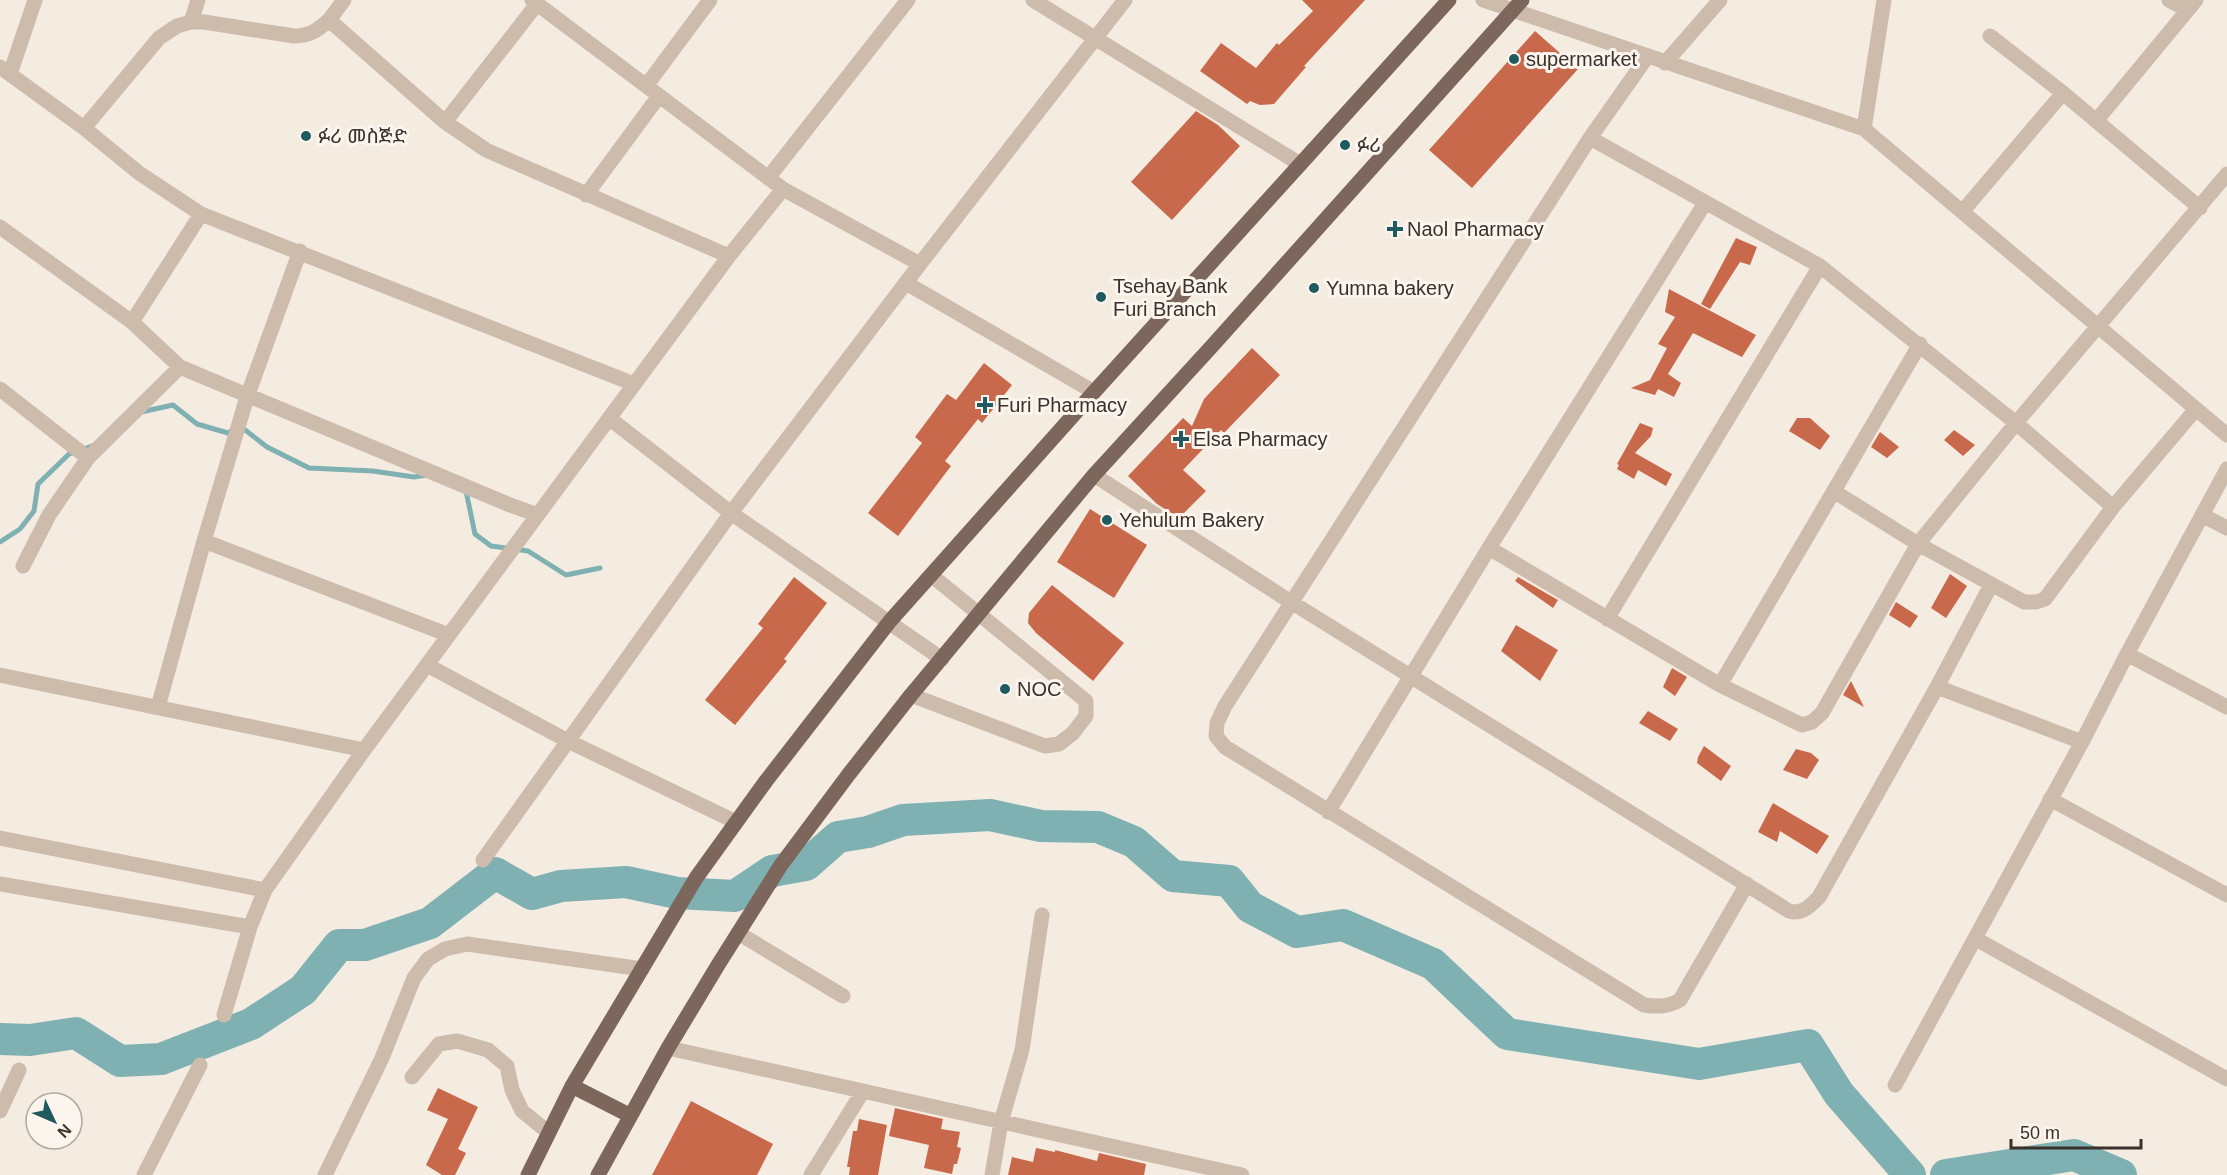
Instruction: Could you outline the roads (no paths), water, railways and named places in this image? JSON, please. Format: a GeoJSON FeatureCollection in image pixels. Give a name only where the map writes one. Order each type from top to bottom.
{"type":"FeatureCollection","features":[{"type":"Feature","properties":{"kind":"main road"},"geometry":{"type":"LineString","coordinates":[[528,1175],[572,1086],[696,878],[736,822],[890,621],[1449,0]]}},
{"type":"Feature","properties":{"kind":"main road"},"geometry":{"type":"LineString","coordinates":[[598,1175],[629,1115],[668,1048],[781,865],[911,696],[1094,475],[1516,6]]}},
{"type":"Feature","properties":{"kind":"main road"},"geometry":{"type":"LineString","coordinates":[[572,1086],[629,1115]]}},
{"type":"Feature","properties":{"kind":"street"},"geometry":{"type":"LineString","coordinates":[[35,0],[5,70],[84,128],[139,173],[201,214],[634,384]]}},
{"type":"Feature","properties":{"kind":"street"},"geometry":{"type":"LineString","coordinates":[[191,22],[198,0]]}},
{"type":"Feature","properties":{"kind":"street"},"geometry":{"type":"LineString","coordinates":[[84,128],[159,38],[177,26],[191,22],[204,22],[307,36],[319,30],[344,0]]}},
{"type":"Feature","properties":{"kind":"street"},"geometry":{"type":"LineString","coordinates":[[646,86],[710,0]]}},
{"type":"Feature","properties":{"kind":"street"},"geometry":{"type":"LineString","coordinates":[[768,178],[908,0]]}},
{"type":"Feature","properties":{"kind":"street"},"geometry":{"type":"LineString","coordinates":[[1033,0],[1300,164]]}},
{"type":"Feature","properties":{"kind":"street"},"geometry":{"type":"LineString","coordinates":[[483,860],[732,513],[920,264],[1125,0]]}},
{"type":"Feature","properties":{"kind":"street"},"geometry":{"type":"LineString","coordinates":[[1483,0],[1516,6],[1647,57],[1864,129],[2227,435]]}},
{"type":"Feature","properties":{"kind":"street"},"geometry":{"type":"LineString","coordinates":[[1665,63],[1720,0]]}},
{"type":"Feature","properties":{"kind":"street"},"geometry":{"type":"LineString","coordinates":[[1864,129],[1884,0]]}},
{"type":"Feature","properties":{"kind":"street"},"geometry":{"type":"LineString","coordinates":[[2096,121],[2192,5],[2169,0]]}},
{"type":"Feature","properties":{"kind":"street"},"geometry":{"type":"LineString","coordinates":[[445,122],[534,2],[783,189],[920,264]]}},
{"type":"Feature","properties":{"kind":"street"},"geometry":{"type":"LineString","coordinates":[[328,20],[445,122],[486,150],[729,256]]}},
{"type":"Feature","properties":{"kind":"street"},"geometry":{"type":"LineString","coordinates":[[1990,36],[2063,93],[2200,208]]}},
{"type":"Feature","properties":{"kind":"street"},"geometry":{"type":"LineString","coordinates":[[1647,57],[1590,138],[1224,706],[1217,723],[1216,736],[1225,747],[1328,812],[1644,1005],[1669,1006],[1680,1000],[1747,884]]}},
{"type":"Feature","properties":{"kind":"street"},"geometry":{"type":"LineString","coordinates":[[1962,212],[2063,93]]}},
{"type":"Feature","properties":{"kind":"street"},"geometry":{"type":"LineString","coordinates":[[586,195],[659,96]]}},
{"type":"Feature","properties":{"kind":"street"},"geometry":{"type":"LineString","coordinates":[[1590,138],[1820,266],[1920,344],[2113,507]]}},
{"type":"Feature","properties":{"kind":"street"},"geometry":{"type":"LineString","coordinates":[[1489,548],[1720,685],[1802,725],[1812,722],[1822,713],[1918,544],[2097,325],[2227,174]]}},
{"type":"Feature","properties":{"kind":"street"},"geometry":{"type":"LineString","coordinates":[[224,1015],[250,927],[266,890],[364,750],[729,256],[783,189]]}},
{"type":"Feature","properties":{"kind":"street"},"geometry":{"type":"LineString","coordinates":[[1328,812],[1489,548],[1705,203]]}},
{"type":"Feature","properties":{"kind":"street"},"geometry":{"type":"LineString","coordinates":[[132,322],[201,214]]}},
{"type":"Feature","properties":{"kind":"street"},"geometry":{"type":"LineString","coordinates":[[0,227],[132,322],[180,367],[247,397],[538,515]]}},
{"type":"Feature","properties":{"kind":"street"},"geometry":{"type":"LineString","coordinates":[[159,707],[204,541],[247,397],[300,251]]}},
{"type":"Feature","properties":{"kind":"street"},"geometry":{"type":"LineString","coordinates":[[1607,619],[1820,266]]}},
{"type":"Feature","properties":{"kind":"street"},"geometry":{"type":"LineString","coordinates":[[906,283],[1094,392]]}},
{"type":"Feature","properties":{"kind":"street"},"geometry":{"type":"LineString","coordinates":[[1720,685],[1920,344]]}},
{"type":"Feature","properties":{"kind":"street"},"geometry":{"type":"LineString","coordinates":[[23,566],[49,515],[88,458],[180,367]]}},
{"type":"Feature","properties":{"kind":"street"},"geometry":{"type":"LineString","coordinates":[[0,389],[88,458]]}},
{"type":"Feature","properties":{"kind":"street"},"geometry":{"type":"LineString","coordinates":[[1835,492],[1918,544],[1991,585],[2024,602],[2036,603],[2045,599],[2113,507],[2196,409]]}},
{"type":"Feature","properties":{"kind":"street"},"geometry":{"type":"LineString","coordinates":[[609,418],[732,513],[942,659]]}},
{"type":"Feature","properties":{"kind":"street"},"geometry":{"type":"LineString","coordinates":[[1895,1085],[1976,939],[2227,469]]}},
{"type":"Feature","properties":{"kind":"street"},"geometry":{"type":"LineString","coordinates":[[1094,475],[1291,602],[1789,911],[1796,913],[1806,910],[1819,897],[1937,687],[1991,585]]}},
{"type":"Feature","properties":{"kind":"street"},"geometry":{"type":"LineString","coordinates":[[2202,515],[2227,528]]}},
{"type":"Feature","properties":{"kind":"street"},"geometry":{"type":"LineString","coordinates":[[204,541],[449,635]]}},
{"type":"Feature","properties":{"kind":"street"},"geometry":{"type":"LineString","coordinates":[[911,696],[1046,746],[1059,744],[1073,733],[1086,716],[1086,701],[931,575]]}},
{"type":"Feature","properties":{"kind":"street"},"geometry":{"type":"LineString","coordinates":[[2127,654],[2227,707]]}},
{"type":"Feature","properties":{"kind":"street"},"geometry":{"type":"LineString","coordinates":[[427,665],[568,741],[736,822]]}},
{"type":"Feature","properties":{"kind":"street"},"geometry":{"type":"LineString","coordinates":[[0,675],[364,750]]}},
{"type":"Feature","properties":{"kind":"street"},"geometry":{"type":"LineString","coordinates":[[1937,687],[2082,742]]}},
{"type":"Feature","properties":{"kind":"street"},"geometry":{"type":"LineString","coordinates":[[2050,800],[2227,895]]}},
{"type":"Feature","properties":{"kind":"street"},"geometry":{"type":"LineString","coordinates":[[0,838],[266,890]]}},
{"type":"Feature","properties":{"kind":"street"},"geometry":{"type":"LineString","coordinates":[[0,884],[250,927]]}},
{"type":"Feature","properties":{"kind":"street"},"geometry":{"type":"LineString","coordinates":[[992,1175],[1001,1122],[1022,1050],[1042,915]]}},
{"type":"Feature","properties":{"kind":"street"},"geometry":{"type":"LineString","coordinates":[[738,933],[843,996]]}},
{"type":"Feature","properties":{"kind":"street"},"geometry":{"type":"LineString","coordinates":[[1976,939],[2227,1079]]}},
{"type":"Feature","properties":{"kind":"street"},"geometry":{"type":"LineString","coordinates":[[325,1175],[382,1058],[414,978],[428,959],[445,949],[467,944],[642,969]]}},
{"type":"Feature","properties":{"kind":"street"},"geometry":{"type":"LineString","coordinates":[[412,1077],[439,1044],[457,1041],[488,1050],[507,1066],[512,1090],[522,1111],[549,1132]]}},
{"type":"Feature","properties":{"kind":"street"},"geometry":{"type":"LineString","coordinates":[[668,1048],[863,1090],[1199,1170],[1242,1175]]}},
{"type":"Feature","properties":{"kind":"street"},"geometry":{"type":"LineString","coordinates":[[144,1175],[200,1065]]}},
{"type":"Feature","properties":{"kind":"street"},"geometry":{"type":"LineString","coordinates":[[0,1111],[19,1070]]}},
{"type":"Feature","properties":{"kind":"street"},"geometry":{"type":"LineString","coordinates":[[811,1175],[863,1090]]}},
{"type":"Feature","properties":{"kind":"waterway"},"geometry":{"type":"LineString","coordinates":[[141,412],[173,405],[197,424],[228,433],[240,426],[267,447],[309,468],[373,471],[414,477],[427,475]]}},
{"type":"Feature","properties":{"kind":"waterway"},"geometry":{"type":"LineString","coordinates":[[0,542],[20,529],[34,511],[38,484],[69,454],[95,445]]}},
{"type":"Feature","properties":{"kind":"waterway"},"geometry":{"type":"LineString","coordinates":[[466,491],[475,534],[491,546],[528,551],[566,575],[600,568]]}},
{"type":"Feature","properties":{"kind":"waterway"},"geometry":{"type":"LineString","coordinates":[[0,1039],[30,1040],[76,1033],[120,1061],[161,1059],[251,1024],[303,990],[339,945],[365,945],[430,923],[495,873],[532,894],[561,886],[626,882],[677,893],[735,896],[772,871],[806,865],[838,837],[868,832],[903,820],[990,815],[1041,826],[1098,827],[1134,842],[1173,876],[1229,881],[1250,907],[1297,932],[1343,925],[1433,964],[1507,1034],[1699,1064],[1808,1045],[1839,1094],[1910,1175]]}},
{"type":"Feature","properties":{"kind":"waterway"},"geometry":{"type":"LineString","coordinates":[[1946,1175],[2074,1155],[2121,1175]]}},
{"type":"Feature","properties":{"kind":"place","name":"supermarket"},"geometry":{"type":"Point","coordinates":[1514,59]}},
{"type":"Feature","properties":{"kind":"place","name":"ፉሪ መስጅድ"},"geometry":{"type":"Point","coordinates":[306,136]}},
{"type":"Feature","properties":{"kind":"place","name":"ፉሪ"},"geometry":{"type":"Point","coordinates":[1345,145]}},
{"type":"Feature","properties":{"kind":"place","name":"Naol Pharmacy"},"geometry":{"type":"Point","coordinates":[1395,229]}},
{"type":"Feature","properties":{"kind":"place","name":"Yumna bakery"},"geometry":{"type":"Point","coordinates":[1314,288]}},
{"type":"Feature","properties":{"kind":"place","name":"Tsehay Bank Furi Branch"},"geometry":{"type":"Point","coordinates":[1101,297]}},
{"type":"Feature","properties":{"kind":"place","name":"Furi Pharmacy"},"geometry":{"type":"Point","coordinates":[985,405]}},
{"type":"Feature","properties":{"kind":"place","name":"Elsa Pharmacy"},"geometry":{"type":"Point","coordinates":[1181,439]}},
{"type":"Feature","properties":{"kind":"place","name":"Yehulum Bakery"},"geometry":{"type":"Point","coordinates":[1107,520]}},
{"type":"Feature","properties":{"kind":"place","name":"NOC"},"geometry":{"type":"Point","coordinates":[1005,689]}}]}
